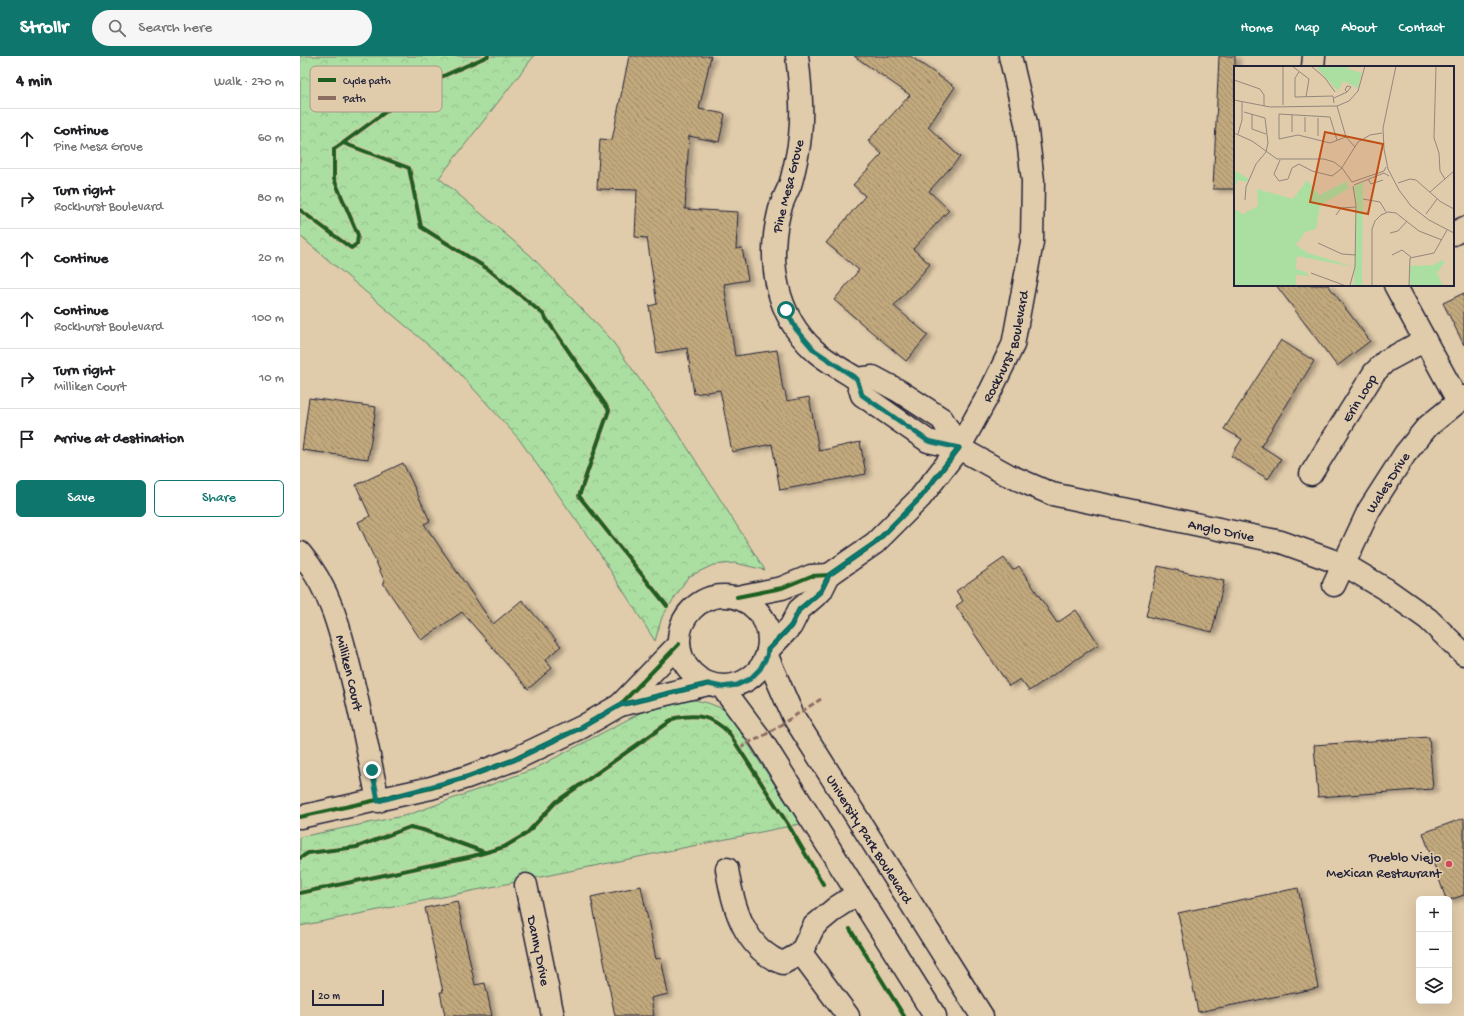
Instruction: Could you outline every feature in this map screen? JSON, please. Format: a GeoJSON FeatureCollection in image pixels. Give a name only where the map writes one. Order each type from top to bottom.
{"type":"FeatureCollection","features":[{"type":"Feature","properties":{"kind":"street","name":"Pine Mesa Grove"},"geometry":{"type":"LineString","coordinates":[[797,56],[801,124],[797,155],[790,184],[779,211],[774,238],[774,268],[778,290],[786,310],[796,329],[814,350],[857,379],[872,377],[899,391],[942,419],[959,448]]}},
{"type":"Feature","properties":{"kind":"street","name":"Rockhurst Boulevard"},"geometry":{"type":"LineString","coordinates":[[768,653],[791,626],[799,610],[821,591],[829,575],[875,543],[920,498],[959,448],[991,390],[1013,345],[1032,242],[1033,181],[1026,123],[1010,56]]}},
{"type":"Feature","properties":{"kind":"street"},"geometry":{"type":"LineString","coordinates":[[1313,66],[1314,56]]}},
{"type":"Feature","properties":{"kind":"street"},"geometry":{"type":"LineString","coordinates":[[1454,233],[1464,228]]}},
{"type":"Feature","properties":{"kind":"street"},"geometry":{"type":"LineString","coordinates":[[1396,286],[1425,340],[1461,399]]}},
{"type":"Feature","properties":{"kind":"street","name":"Erin Loop"},"geometry":{"type":"LineString","coordinates":[[1311,474],[1374,373],[1386,361],[1425,340]]}},
{"type":"Feature","properties":{"kind":"street","name":"Wales Drive"},"geometry":{"type":"LineString","coordinates":[[1334,585],[1370,510],[1406,454],[1427,427],[1461,399]]}},
{"type":"Feature","properties":{"kind":"street","name":"Anglo Drive"},"geometry":{"type":"LineString","coordinates":[[959,448],[1008,475],[1052,494],[1281,542],[1345,564],[1387,590],[1428,619],[1464,654]]}},
{"type":"Feature","properties":{"kind":"street","name":"Milliken Court"},"geometry":{"type":"LineString","coordinates":[[300,553],[313,568],[326,593],[341,632],[378,801]]}},
{"type":"Feature","properties":{"kind":"street","name":"Rockhurst Boulevard"},"geometry":{"type":"LineString","coordinates":[[737,597],[782,588],[811,576],[829,575]]}},
{"type":"Feature","properties":{"kind":"street"},"geometry":{"type":"LineString","coordinates":[[620,705],[715,686],[737,685],[750,679],[760,669],[768,653],[769,642],[767,628],[761,614],[750,604],[737,597],[721,596],[706,599],[693,608],[684,620],[679,635],[680,651],[685,665],[696,677],[715,686],[760,738],[935,1016]]}},
{"type":"Feature","properties":{"kind":"street"},"geometry":{"type":"LineString","coordinates":[[300,817],[378,801],[460,779],[514,760],[582,727],[620,705],[679,644]]}},
{"type":"Feature","properties":{"kind":"street","name":"University Park Boulevard"},"geometry":{"type":"LineString","coordinates":[[768,653],[793,716],[982,1016]]}},
{"type":"Feature","properties":{"kind":"street"},"geometry":{"type":"LineString","coordinates":[[727,869],[732,897],[744,929],[760,950],[770,958],[783,963],[801,953],[814,926],[837,907],[857,894]]}},
{"type":"Feature","properties":{"kind":"street","name":"Danny Drive"},"geometry":{"type":"LineString","coordinates":[[526,884],[553,1016]]}},
{"type":"Feature","properties":{"kind":"street"},"geometry":{"type":"LineString","coordinates":[[801,953],[848,1016]]}},
{"type":"Feature","properties":{"kind":"green space"},"geometry":{"type":"Polygon","coordinates":[[[300,56],[534,56],[439,178],[530,255],[610,338],[680,436],[765,570],[735,563],[713,565],[688,577],[662,617],[655,641],[598,551],[519,439],[453,366],[300,236],[300,56]]]}},
{"type":"Feature","properties":{"kind":"green space"},"geometry":{"type":"Polygon","coordinates":[[[682,697],[708,703],[726,710],[800,824],[300,926],[300,837],[408,815],[534,769],[657,704],[682,697]]]}},
{"type":"Feature","properties":{"kind":"building"},"geometry":{"type":"Polygon","coordinates":[[[629,56],[711,56],[699,109],[725,114],[719,142],[689,136],[685,209],[738,212],[736,249],[742,248],[748,280],[724,284],[735,356],[777,350],[783,391],[785,391],[787,401],[809,397],[819,451],[860,442],[866,474],[780,490],[772,444],[732,452],[720,390],[694,394],[687,348],[657,353],[649,306],[657,304],[647,238],[635,237],[637,190],[597,189],[600,139],[612,140],[629,56]]]}},
{"type":"Feature","properties":{"kind":"building"},"geometry":{"type":"Polygon","coordinates":[[[854,56],[910,56],[955,87],[928,127],[960,157],[929,191],[949,210],[913,249],[930,264],[894,306],[928,335],[906,361],[834,300],[859,270],[826,243],[865,196],[853,185],[882,154],[868,141],[910,95],[854,56]]]}},
{"type":"Feature","properties":{"kind":"building"},"geometry":{"type":"Polygon","coordinates":[[[1219,56],[1235,56],[1234,189],[1213,189],[1219,56]]]}},
{"type":"Feature","properties":{"kind":"building"},"geometry":{"type":"Polygon","coordinates":[[[1277,286],[1329,286],[1370,341],[1337,366],[1277,286]]]}},
{"type":"Feature","properties":{"kind":"building"},"geometry":{"type":"Polygon","coordinates":[[[1464,293],[1464,345],[1443,303],[1464,293]]]}},
{"type":"Feature","properties":{"kind":"building"},"geometry":{"type":"Polygon","coordinates":[[[1281,340],[1314,361],[1261,446],[1281,459],[1268,479],[1231,456],[1242,439],[1224,429],[1281,340]]]}},
{"type":"Feature","properties":{"kind":"building"},"geometry":{"type":"Polygon","coordinates":[[[309,398],[376,407],[368,459],[302,450],[309,398]]]}},
{"type":"Feature","properties":{"kind":"building"},"geometry":{"type":"Polygon","coordinates":[[[403,463],[430,521],[424,524],[493,624],[522,600],[561,646],[545,660],[552,668],[528,689],[462,612],[421,640],[383,583],[385,582],[358,522],[370,516],[356,485],[403,463]]]}},
{"type":"Feature","properties":{"kind":"building"},"geometry":{"type":"Polygon","coordinates":[[[1004,558],[1013,570],[1019,566],[1057,623],[1076,610],[1099,644],[1029,691],[1020,679],[1009,686],[956,606],[963,601],[956,591],[1004,558]]]}},
{"type":"Feature","properties":{"kind":"building"},"geometry":{"type":"Polygon","coordinates":[[[1158,566],[1224,581],[1212,632],[1146,616],[1158,566]]]}},
{"type":"Feature","properties":{"kind":"building"},"geometry":{"type":"Polygon","coordinates":[[[1429,737],[1433,789],[1318,797],[1314,745],[1429,737]]]}},
{"type":"Feature","properties":{"kind":"building","name":"Pueblo Viejo Mexican Restaurant"},"geometry":{"type":"Polygon","coordinates":[[[1464,818],[1464,895],[1452,899],[1452,896],[1445,896],[1423,833],[1464,818]]]}},
{"type":"Feature","properties":{"kind":"building"},"geometry":{"type":"Polygon","coordinates":[[[641,886],[656,959],[661,958],[668,994],[651,998],[654,1016],[615,1016],[591,897],[641,886]]]}},
{"type":"Feature","properties":{"kind":"building"},"geometry":{"type":"Polygon","coordinates":[[[1298,888],[1318,988],[1198,1012],[1178,913],[1298,888]]]}},
{"type":"Feature","properties":{"kind":"building"},"geometry":{"type":"Polygon","coordinates":[[[457,901],[475,985],[485,983],[492,1016],[445,1016],[440,992],[443,992],[425,908],[457,901]]]}},
{"type":"Feature","properties":{"kind":"marked path"},"geometry":{"type":"LineString","coordinates":[[740,749],[747,743],[760,738],[821,699]]}},
{"type":"Feature","properties":{"kind":"cycle path"},"geometry":{"type":"LineString","coordinates":[[442,77],[488,56]]}},
{"type":"Feature","properties":{"kind":"cycle path"},"geometry":{"type":"LineString","coordinates":[[343,143],[385,112]]}},
{"type":"Feature","properties":{"kind":"cycle path"},"geometry":{"type":"LineString","coordinates":[[300,210],[351,248],[357,244],[358,235],[334,179],[334,149],[343,143],[409,168],[421,227],[488,269],[543,314],[609,410],[579,496],[667,606]]}},
{"type":"Feature","properties":{"kind":"cycle path"},"geometry":{"type":"LineString","coordinates":[[768,650],[791,626],[799,610],[821,591],[829,575],[875,543],[920,498],[959,448]]}},
{"type":"Feature","properties":{"kind":"cycle path"},"geometry":{"type":"LineString","coordinates":[[737,597],[782,588],[811,576],[829,575]]}},
{"type":"Feature","properties":{"kind":"cycle path"},"geometry":{"type":"LineString","coordinates":[[300,817],[431,788],[467,777],[513,760],[582,727],[620,705],[679,644]]}},
{"type":"Feature","properties":{"kind":"cycle path"},"geometry":{"type":"LineString","coordinates":[[620,705],[708,684]]}},
{"type":"Feature","properties":{"kind":"cycle path"},"geometry":{"type":"LineString","coordinates":[[300,893],[473,856],[504,847],[526,834],[556,802],[675,718],[691,716],[711,720],[723,727],[729,733],[789,826],[823,884]]}},
{"type":"Feature","properties":{"kind":"cycle path"},"geometry":{"type":"LineString","coordinates":[[300,858],[308,853],[357,847],[410,827],[423,830],[484,852]]}},
{"type":"Feature","properties":{"kind":"cycle path"},"geometry":{"type":"LineString","coordinates":[[850,929],[904,1016]]}},
{"type":"Feature","properties":{"kind":"place","name":"Pueblo Viejo Mexican Restaurant"},"geometry":{"type":"Point","coordinates":[1449,864]}},
{"type":"Feature","properties":{"kind":"route"},"geometry":{"type":"LineString","coordinates":[[372,770],[378,801],[404,795],[467,777],[514,760],[582,727],[620,705],[708,684],[722,687],[737,685],[750,679],[760,669],[767,656],[768,650],[791,626],[799,610],[821,591],[829,575],[875,543],[920,498],[959,448],[928,441],[879,409],[862,395],[857,379],[814,350],[796,329],[786,310]]}}]}
